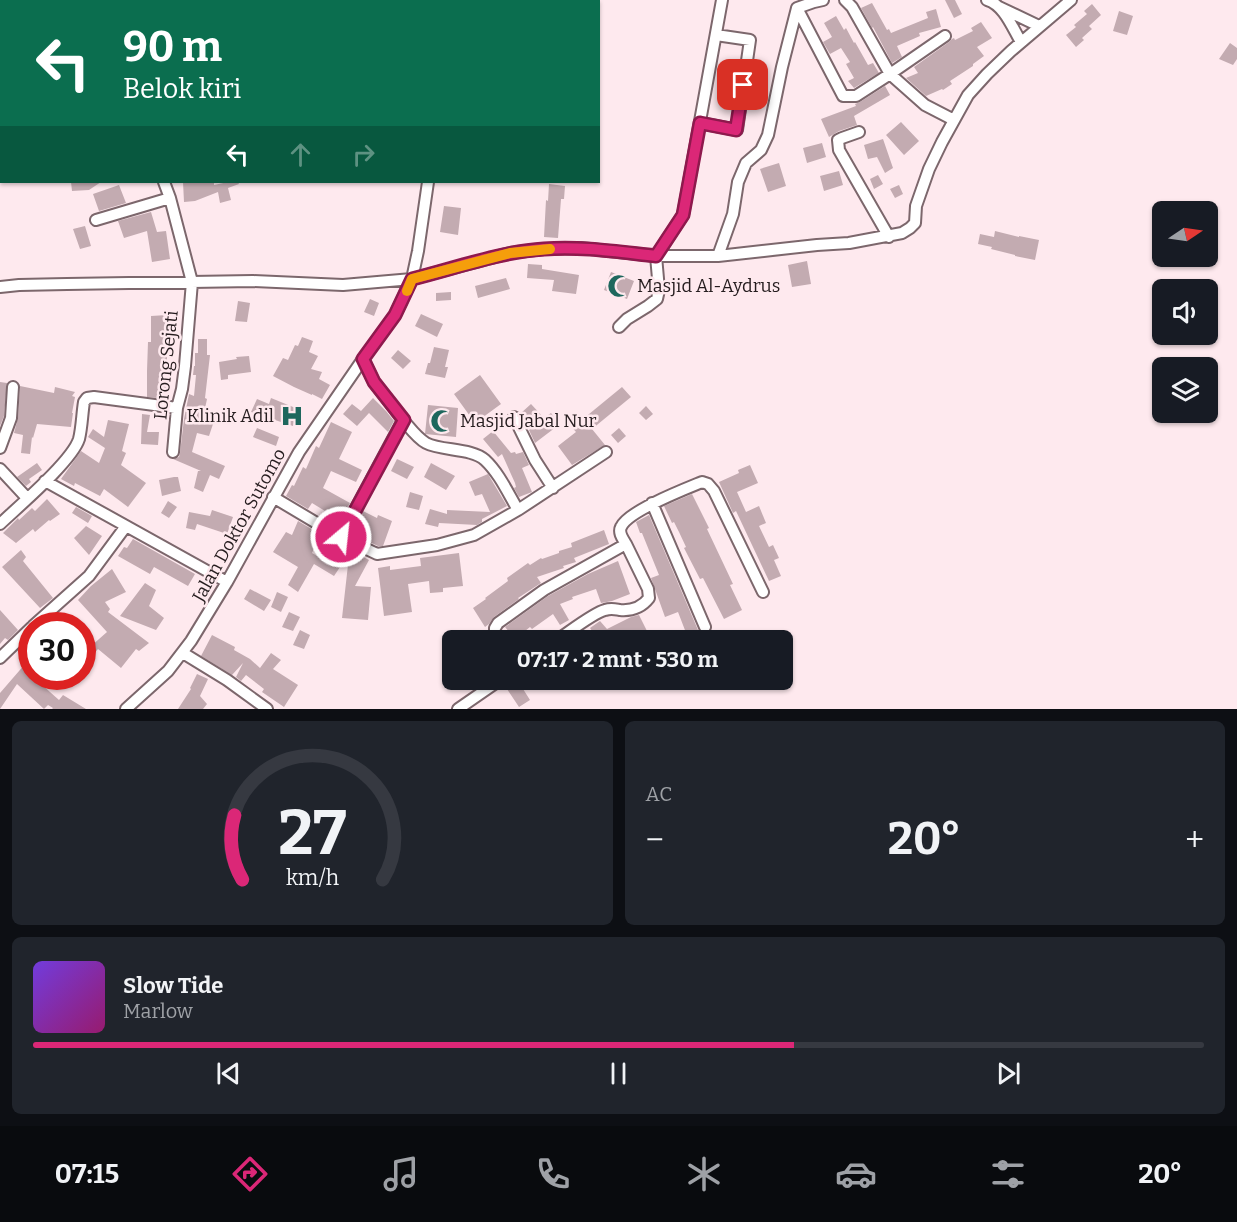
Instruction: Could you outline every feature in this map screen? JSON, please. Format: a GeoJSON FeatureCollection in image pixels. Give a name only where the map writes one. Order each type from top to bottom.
{"type":"FeatureCollection","features":[{"type":"Feature","properties":{"kind":"street"},"geometry":{"type":"LineString","coordinates":[[619,327],[657,299],[660,290],[656,256],[683,215],[722,0]]}},
{"type":"Feature","properties":{"kind":"street"},"geometry":{"type":"LineString","coordinates":[[797,8],[823,0]]}},
{"type":"Feature","properties":{"kind":"street"},"geometry":{"type":"LineString","coordinates":[[845,0],[852,7],[890,74],[925,105],[954,120]]}},
{"type":"Feature","properties":{"kind":"street"},"geometry":{"type":"LineString","coordinates":[[987,0],[1039,26]]}},
{"type":"Feature","properties":{"kind":"street"},"geometry":{"type":"LineString","coordinates":[[0,288],[55,284],[253,281],[344,285],[412,279],[510,253],[544,249],[581,248],[656,256],[718,256],[849,243],[902,234],[915,223],[916,206],[929,169],[968,95],[1021,42],[1071,0]]}},
{"type":"Feature","properties":{"kind":"street"},"geometry":{"type":"LineString","coordinates":[[999,7],[1021,42]]}},
{"type":"Feature","properties":{"kind":"street"},"geometry":{"type":"LineString","coordinates":[[797,8],[843,96],[856,96],[945,36]]}},
{"type":"Feature","properties":{"kind":"street"},"geometry":{"type":"LineString","coordinates":[[718,256],[733,214],[738,182],[746,163],[761,150],[768,135],[797,8]]}},
{"type":"Feature","properties":{"kind":"street"},"geometry":{"type":"LineString","coordinates":[[700,123],[736,130],[750,40],[716,35]]}},
{"type":"Feature","properties":{"kind":"street"},"geometry":{"type":"LineString","coordinates":[[859,132],[838,141],[839,150],[889,237]]}},
{"type":"Feature","properties":{"kind":"street"},"geometry":{"type":"LineString","coordinates":[[164,183],[192,282]]}},
{"type":"Feature","properties":{"kind":"street","name":"Jalan Doktor Sutomo"},"geometry":{"type":"LineString","coordinates":[[126,709],[168,671],[183,653],[227,582],[299,452],[395,315],[412,279],[428,183]]}},
{"type":"Feature","properties":{"kind":"street"},"geometry":{"type":"LineString","coordinates":[[96,220],[170,198]]}},
{"type":"Feature","properties":{"kind":"street","name":"Lorong Sejati"},"geometry":{"type":"LineString","coordinates":[[173,452],[177,408],[182,389],[192,282]]}},
{"type":"Feature","properties":{"kind":"street"},"geometry":{"type":"LineString","coordinates":[[363,359],[374,382],[418,436],[427,443],[483,458],[500,479],[518,510]]}},
{"type":"Feature","properties":{"kind":"street"},"geometry":{"type":"LineString","coordinates":[[0,448],[11,418],[13,387]]}},
{"type":"Feature","properties":{"kind":"street"},"geometry":{"type":"LineString","coordinates":[[0,524],[70,454],[78,440],[84,402],[87,398],[177,408]]}},
{"type":"Feature","properties":{"kind":"street"},"geometry":{"type":"LineString","coordinates":[[514,417],[553,488]]}},
{"type":"Feature","properties":{"kind":"street"},"geometry":{"type":"LineString","coordinates":[[341,537],[404,420]]}},
{"type":"Feature","properties":{"kind":"street"},"geometry":{"type":"LineString","coordinates":[[273,497],[341,537],[377,554],[437,544],[474,534],[518,510],[606,452]]}},
{"type":"Feature","properties":{"kind":"street"},"geometry":{"type":"LineString","coordinates":[[0,469],[27,498]]}},
{"type":"Feature","properties":{"kind":"street"},"geometry":{"type":"LineString","coordinates":[[45,481],[227,582]]}},
{"type":"Feature","properties":{"kind":"street"},"geometry":{"type":"LineString","coordinates":[[572,630],[602,610],[611,608],[624,610],[644,604],[649,597],[648,590],[620,533],[620,528],[624,522],[652,503],[702,482],[708,484],[714,491],[763,592]]}},
{"type":"Feature","properties":{"kind":"street"},"geometry":{"type":"LineString","coordinates":[[652,503],[705,627]]}},
{"type":"Feature","properties":{"kind":"street"},"geometry":{"type":"LineString","coordinates":[[48,612],[89,576],[126,526]]}},
{"type":"Feature","properties":{"kind":"street"},"geometry":{"type":"LineString","coordinates":[[495,630],[498,623],[544,590],[628,547]]}},
{"type":"Feature","properties":{"kind":"street"},"geometry":{"type":"LineString","coordinates":[[0,658],[18,640]]}},
{"type":"Feature","properties":{"kind":"street"},"geometry":{"type":"LineString","coordinates":[[183,653],[227,680],[267,709]]}},
{"type":"Feature","properties":{"kind":"street"},"geometry":{"type":"LineString","coordinates":[[458,709],[486,690]]}},
{"type":"Feature","properties":{"kind":"building"},"geometry":{"type":"Polygon","coordinates":[[[945,0],[955,0],[962,14],[954,18],[945,0]]]}},
{"type":"Feature","properties":{"kind":"building"},"geometry":{"type":"Polygon","coordinates":[[[872,3],[891,33],[928,18],[926,12],[936,9],[941,27],[919,33],[920,36],[897,46],[902,57],[892,63],[861,8],[872,3]]]}},
{"type":"Feature","properties":{"kind":"building"},"geometry":{"type":"Polygon","coordinates":[[[1092,4],[1101,15],[1089,26],[1092,29],[1076,47],[1066,35],[1087,14],[1084,11],[1092,4]]]}},
{"type":"Feature","properties":{"kind":"building"},"geometry":{"type":"Polygon","coordinates":[[[1119,11],[1133,16],[1127,35],[1113,31],[1119,11]]]}},
{"type":"Feature","properties":{"kind":"building"},"geometry":{"type":"Polygon","coordinates":[[[836,16],[844,30],[846,28],[868,65],[873,63],[879,73],[854,88],[848,81],[854,78],[846,64],[850,62],[841,48],[830,54],[823,42],[832,37],[824,23],[836,16]]]}},
{"type":"Feature","properties":{"kind":"building"},"geometry":{"type":"Polygon","coordinates":[[[981,22],[992,38],[977,47],[984,56],[950,81],[952,84],[926,96],[906,78],[918,73],[914,67],[952,39],[955,40],[973,31],[971,28],[981,22]]]}},
{"type":"Feature","properties":{"kind":"building"},"geometry":{"type":"Polygon","coordinates":[[[1230,43],[1237,48],[1237,59],[1233,65],[1219,59],[1230,43]]]}},
{"type":"Feature","properties":{"kind":"building"},"geometry":{"type":"Polygon","coordinates":[[[885,86],[890,95],[854,116],[857,125],[829,137],[821,119],[856,106],[855,104],[885,86]]]}},
{"type":"Feature","properties":{"kind":"building"},"geometry":{"type":"Polygon","coordinates":[[[901,122],[919,141],[904,155],[886,135],[901,122]]]}},
{"type":"Feature","properties":{"kind":"building"},"geometry":{"type":"Polygon","coordinates":[[[883,139],[893,168],[885,173],[877,157],[868,159],[864,145],[883,139]]]}},
{"type":"Feature","properties":{"kind":"building"},"geometry":{"type":"Polygon","coordinates":[[[822,143],[826,157],[807,163],[803,148],[822,143]]]}},
{"type":"Feature","properties":{"kind":"building"},"geometry":{"type":"Polygon","coordinates":[[[779,163],[786,186],[768,192],[760,169],[779,163]]]}},
{"type":"Feature","properties":{"kind":"building"},"geometry":{"type":"Polygon","coordinates":[[[839,171],[843,185],[824,191],[820,176],[839,171]]]}},
{"type":"Feature","properties":{"kind":"building"},"geometry":{"type":"Polygon","coordinates":[[[878,175],[883,184],[874,189],[870,179],[878,175]]]}},
{"type":"Feature","properties":{"kind":"building"},"geometry":{"type":"Polygon","coordinates":[[[71,183],[100,183],[89,190],[72,191],[71,183]]]}},
{"type":"Feature","properties":{"kind":"building"},"geometry":{"type":"Polygon","coordinates":[[[183,183],[239,184],[228,188],[231,200],[220,203],[218,192],[195,201],[184,202],[183,183]]]}},
{"type":"Feature","properties":{"kind":"building"},"geometry":{"type":"Polygon","coordinates":[[[549,184],[565,186],[564,199],[561,199],[558,238],[544,237],[549,184]]]}},
{"type":"Feature","properties":{"kind":"building"},"geometry":{"type":"Polygon","coordinates":[[[119,185],[126,203],[99,211],[93,194],[119,185]]]}},
{"type":"Feature","properties":{"kind":"building"},"geometry":{"type":"Polygon","coordinates":[[[899,185],[903,194],[895,198],[890,189],[899,185]]]}},
{"type":"Feature","properties":{"kind":"building"},"geometry":{"type":"Polygon","coordinates":[[[444,206],[461,208],[458,235],[440,232],[444,206]]]}},
{"type":"Feature","properties":{"kind":"building"},"geometry":{"type":"Polygon","coordinates":[[[151,212],[157,232],[166,231],[170,259],[152,262],[147,231],[124,238],[118,221],[151,212]]]}},
{"type":"Feature","properties":{"kind":"building"},"geometry":{"type":"Polygon","coordinates":[[[85,226],[91,246],[80,249],[73,229],[85,226]]]}},
{"type":"Feature","properties":{"kind":"building"},"geometry":{"type":"Polygon","coordinates":[[[995,231],[1039,240],[1035,260],[978,244],[980,234],[994,237],[995,231]]]}},
{"type":"Feature","properties":{"kind":"building"},"geometry":{"type":"Polygon","coordinates":[[[807,261],[811,284],[792,287],[788,265],[807,261]]]}},
{"type":"Feature","properties":{"kind":"building"},"geometry":{"type":"Polygon","coordinates":[[[528,264],[542,265],[542,269],[579,275],[576,294],[552,291],[554,280],[527,278],[528,264]]]}},
{"type":"Feature","properties":{"kind":"building","name":"Masjid Al-Aydrus"},"geometry":{"type":"Polygon","coordinates":[[[611,272],[634,281],[627,299],[604,290],[611,272]]]}},
{"type":"Feature","properties":{"kind":"building"},"geometry":{"type":"Polygon","coordinates":[[[506,278],[510,289],[478,298],[475,286],[506,278]]]}},
{"type":"Feature","properties":{"kind":"building"},"geometry":{"type":"Polygon","coordinates":[[[451,292],[451,300],[436,301],[436,293],[451,292]]]}},
{"type":"Feature","properties":{"kind":"building"},"geometry":{"type":"Polygon","coordinates":[[[370,299],[379,303],[374,316],[364,312],[370,299]]]}},
{"type":"Feature","properties":{"kind":"building"},"geometry":{"type":"Polygon","coordinates":[[[238,301],[250,303],[247,322],[235,321],[238,301]]]}},
{"type":"Feature","properties":{"kind":"building"},"geometry":{"type":"Polygon","coordinates":[[[421,314],[443,324],[437,337],[415,326],[421,314]]]}},
{"type":"Feature","properties":{"kind":"building"},"geometry":{"type":"Polygon","coordinates":[[[167,315],[167,399],[147,397],[151,316],[167,315]]]}},
{"type":"Feature","properties":{"kind":"building"},"geometry":{"type":"Polygon","coordinates":[[[302,337],[313,341],[309,352],[318,356],[311,369],[322,372],[319,379],[330,385],[322,399],[273,376],[283,358],[288,360],[295,345],[298,346],[302,337]]]}},
{"type":"Feature","properties":{"kind":"building"},"geometry":{"type":"Polygon","coordinates":[[[198,339],[207,339],[207,355],[210,355],[205,398],[207,399],[203,418],[214,421],[209,436],[197,433],[192,452],[225,466],[219,479],[210,475],[203,492],[194,488],[198,471],[201,471],[173,459],[179,457],[180,453],[189,394],[194,396],[196,375],[193,375],[195,353],[198,353],[198,339]]]}},
{"type":"Feature","properties":{"kind":"building"},"geometry":{"type":"Polygon","coordinates":[[[434,347],[449,350],[445,378],[425,374],[434,347]]]}},
{"type":"Feature","properties":{"kind":"building"},"geometry":{"type":"Polygon","coordinates":[[[398,350],[411,361],[403,369],[391,358],[398,350]]]}},
{"type":"Feature","properties":{"kind":"building"},"geometry":{"type":"Polygon","coordinates":[[[249,356],[251,372],[228,375],[228,379],[221,380],[219,362],[249,356]]]}},
{"type":"Feature","properties":{"kind":"building"},"geometry":{"type":"Polygon","coordinates":[[[480,375],[501,404],[475,423],[454,394],[480,375]]]}},
{"type":"Feature","properties":{"kind":"building"},"geometry":{"type":"Polygon","coordinates":[[[0,382],[7,383],[4,416],[0,426],[0,382]]]}},
{"type":"Feature","properties":{"kind":"building"},"geometry":{"type":"Polygon","coordinates":[[[20,386],[54,393],[55,387],[75,392],[72,396],[75,397],[71,427],[37,424],[32,437],[30,454],[21,453],[23,435],[14,433],[18,418],[20,386]]]}},
{"type":"Feature","properties":{"kind":"building"},"geometry":{"type":"Polygon","coordinates":[[[622,387],[631,397],[592,429],[605,445],[572,465],[558,446],[576,432],[569,424],[580,415],[583,419],[622,387]]]}},
{"type":"Feature","properties":{"kind":"building"},"geometry":{"type":"Polygon","coordinates":[[[271,398],[298,409],[293,426],[251,412],[257,399],[269,404],[271,398]]]}},
{"type":"Feature","properties":{"kind":"building"},"geometry":{"type":"Polygon","coordinates":[[[373,398],[394,421],[388,432],[369,413],[357,426],[343,414],[352,404],[361,411],[373,398]]]}},
{"type":"Feature","properties":{"kind":"building"},"geometry":{"type":"Polygon","coordinates":[[[531,404],[544,418],[551,413],[560,424],[535,443],[529,430],[532,427],[521,413],[531,404]]]}},
{"type":"Feature","properties":{"kind":"building","name":"Masjid Jabal Nur"},"geometry":{"type":"Polygon","coordinates":[[[428,405],[458,408],[456,437],[425,434],[428,405]]]}},
{"type":"Feature","properties":{"kind":"building"},"geometry":{"type":"Polygon","coordinates":[[[646,406],[653,414],[646,420],[639,413],[646,406]]]}},
{"type":"Feature","properties":{"kind":"building"},"geometry":{"type":"Polygon","coordinates":[[[142,414],[150,415],[147,432],[159,432],[158,445],[141,444],[142,414]]]}},
{"type":"Feature","properties":{"kind":"building"},"geometry":{"type":"Polygon","coordinates":[[[108,420],[129,424],[122,451],[126,453],[121,465],[146,483],[128,507],[104,489],[100,496],[75,483],[74,486],[61,479],[81,451],[99,463],[105,448],[88,437],[93,429],[104,437],[108,420]]]}},
{"type":"Feature","properties":{"kind":"building"},"geometry":{"type":"Polygon","coordinates":[[[331,422],[352,432],[339,459],[362,470],[356,482],[331,471],[323,488],[350,503],[344,514],[338,510],[336,513],[327,509],[325,511],[312,503],[308,509],[286,496],[292,485],[294,486],[303,467],[306,469],[316,446],[319,448],[331,422]]]}},
{"type":"Feature","properties":{"kind":"building"},"geometry":{"type":"Polygon","coordinates":[[[257,428],[279,437],[276,446],[253,437],[257,428]]]}},
{"type":"Feature","properties":{"kind":"building"},"geometry":{"type":"Polygon","coordinates":[[[619,428],[626,436],[618,443],[611,435],[619,428]]]}},
{"type":"Feature","properties":{"kind":"building"},"geometry":{"type":"Polygon","coordinates":[[[493,431],[511,453],[523,452],[529,465],[522,468],[532,492],[519,497],[502,454],[498,457],[483,439],[493,431]]]}},
{"type":"Feature","properties":{"kind":"building"},"geometry":{"type":"Polygon","coordinates":[[[397,459],[414,467],[407,479],[391,471],[397,459]]]}},
{"type":"Feature","properties":{"kind":"building"},"geometry":{"type":"Polygon","coordinates":[[[37,463],[42,470],[29,479],[31,482],[26,486],[17,477],[37,463]]]}},
{"type":"Feature","properties":{"kind":"building"},"geometry":{"type":"Polygon","coordinates":[[[431,463],[455,476],[446,490],[424,477],[431,463]]]}},
{"type":"Feature","properties":{"kind":"building"},"geometry":{"type":"Polygon","coordinates":[[[750,465],[758,483],[737,492],[746,512],[759,506],[766,523],[759,526],[769,547],[773,545],[779,558],[774,560],[781,576],[769,581],[736,511],[733,513],[719,482],[750,465]]]}},
{"type":"Feature","properties":{"kind":"building"},"geometry":{"type":"Polygon","coordinates":[[[488,474],[507,506],[482,519],[482,522],[477,525],[439,523],[438,527],[425,524],[430,509],[447,514],[447,510],[490,512],[482,494],[475,496],[469,482],[488,474]]]}},
{"type":"Feature","properties":{"kind":"building"},"geometry":{"type":"Polygon","coordinates":[[[178,477],[181,491],[162,496],[159,480],[178,477]]]}},
{"type":"Feature","properties":{"kind":"building"},"geometry":{"type":"Polygon","coordinates":[[[410,492],[423,496],[419,510],[406,507],[410,492]]]}},
{"type":"Feature","properties":{"kind":"building"},"geometry":{"type":"Polygon","coordinates":[[[692,494],[709,528],[707,529],[733,584],[730,585],[742,610],[724,619],[703,578],[700,579],[684,548],[686,547],[679,532],[664,506],[692,494]]]}},
{"type":"Feature","properties":{"kind":"building"},"geometry":{"type":"Polygon","coordinates":[[[47,499],[60,514],[35,532],[33,529],[16,543],[3,533],[18,518],[19,520],[32,508],[35,511],[47,499]]]}},
{"type":"Feature","properties":{"kind":"building"},"geometry":{"type":"Polygon","coordinates":[[[168,501],[177,507],[169,518],[161,513],[168,501]]]}},
{"type":"Feature","properties":{"kind":"building"},"geometry":{"type":"Polygon","coordinates":[[[76,507],[92,516],[88,523],[72,513],[76,507]]]}},
{"type":"Feature","properties":{"kind":"building"},"geometry":{"type":"Polygon","coordinates":[[[212,510],[233,517],[227,534],[197,524],[195,530],[186,528],[189,512],[210,516],[212,510]]]}},
{"type":"Feature","properties":{"kind":"building"},"geometry":{"type":"Polygon","coordinates":[[[363,511],[377,518],[378,515],[392,521],[383,546],[378,546],[351,533],[363,511]]]}},
{"type":"Feature","properties":{"kind":"building"},"geometry":{"type":"Polygon","coordinates":[[[649,515],[698,630],[685,630],[678,612],[665,617],[651,578],[659,575],[636,522],[649,515]]]}},
{"type":"Feature","properties":{"kind":"building"},"geometry":{"type":"Polygon","coordinates":[[[298,521],[320,534],[312,553],[326,561],[335,547],[348,555],[334,576],[314,564],[298,592],[288,585],[298,567],[273,552],[286,532],[292,535],[298,521]]]}},
{"type":"Feature","properties":{"kind":"building"},"geometry":{"type":"Polygon","coordinates":[[[86,526],[102,536],[89,555],[74,538],[86,526]]]}},
{"type":"Feature","properties":{"kind":"building"},"geometry":{"type":"Polygon","coordinates":[[[604,530],[609,544],[574,558],[576,562],[563,566],[564,568],[537,577],[541,583],[518,598],[485,627],[473,608],[508,581],[507,578],[528,563],[530,565],[541,558],[559,553],[559,551],[572,547],[571,543],[604,530]]]}},
{"type":"Feature","properties":{"kind":"building"},"geometry":{"type":"Polygon","coordinates":[[[133,539],[195,574],[188,586],[154,567],[150,574],[118,556],[133,539]]]}},
{"type":"Feature","properties":{"kind":"building"},"geometry":{"type":"Polygon","coordinates":[[[21,550],[26,557],[23,561],[53,598],[40,608],[2,567],[21,550]]]}},
{"type":"Feature","properties":{"kind":"building"},"geometry":{"type":"Polygon","coordinates":[[[356,553],[369,560],[355,586],[371,587],[368,620],[342,618],[349,556],[353,558],[356,553]]]}},
{"type":"Feature","properties":{"kind":"building"},"geometry":{"type":"Polygon","coordinates":[[[459,553],[463,586],[443,588],[443,592],[430,593],[429,581],[408,584],[412,612],[384,616],[378,568],[390,566],[390,570],[421,566],[420,558],[459,553]]]}},
{"type":"Feature","properties":{"kind":"building"},"geometry":{"type":"Polygon","coordinates":[[[618,561],[630,594],[601,603],[596,589],[572,597],[573,599],[560,604],[569,620],[560,625],[553,614],[532,629],[530,627],[526,630],[508,630],[505,627],[548,596],[618,561]]]}},
{"type":"Feature","properties":{"kind":"building"},"geometry":{"type":"Polygon","coordinates":[[[112,569],[126,592],[105,602],[110,609],[108,612],[149,643],[139,651],[136,649],[121,668],[98,649],[96,651],[96,642],[107,632],[96,620],[96,612],[89,612],[78,600],[112,569]]]}},
{"type":"Feature","properties":{"kind":"building"},"geometry":{"type":"Polygon","coordinates":[[[145,583],[156,590],[149,606],[164,618],[156,630],[120,616],[145,583]]]}},
{"type":"Feature","properties":{"kind":"building"},"geometry":{"type":"Polygon","coordinates":[[[250,589],[271,600],[264,611],[244,599],[250,589]]]}},
{"type":"Feature","properties":{"kind":"building"},"geometry":{"type":"Polygon","coordinates":[[[277,592],[288,597],[281,612],[271,607],[277,592]]]}},
{"type":"Feature","properties":{"kind":"building"},"geometry":{"type":"Polygon","coordinates":[[[0,610],[18,630],[0,644],[0,610]]]}},
{"type":"Feature","properties":{"kind":"building"},"geometry":{"type":"Polygon","coordinates":[[[289,612],[300,617],[293,631],[282,627],[289,612]]]}},
{"type":"Feature","properties":{"kind":"building"},"geometry":{"type":"Polygon","coordinates":[[[639,615],[646,630],[591,630],[590,628],[600,621],[607,629],[639,615]]]}},
{"type":"Feature","properties":{"kind":"building"},"geometry":{"type":"Polygon","coordinates":[[[300,630],[310,635],[304,649],[293,645],[300,630]]]}},
{"type":"Feature","properties":{"kind":"building"},"geometry":{"type":"Polygon","coordinates":[[[212,635],[235,647],[234,650],[260,668],[271,653],[281,660],[273,669],[298,685],[284,707],[262,692],[264,689],[246,675],[241,681],[236,677],[243,663],[232,675],[201,656],[212,635]]]}},
{"type":"Feature","properties":{"kind":"building"},"geometry":{"type":"Polygon","coordinates":[[[18,672],[18,685],[0,709],[0,693],[18,672]]]}},
{"type":"Feature","properties":{"kind":"building"},"geometry":{"type":"Polygon","coordinates":[[[197,674],[208,679],[200,696],[207,704],[203,709],[178,709],[191,689],[197,674]]]}},
{"type":"Feature","properties":{"kind":"building"},"geometry":{"type":"Polygon","coordinates":[[[23,690],[48,690],[59,700],[63,695],[86,709],[52,709],[48,705],[44,709],[23,690]]]}},
{"type":"Feature","properties":{"kind":"building"},"geometry":{"type":"Polygon","coordinates":[[[508,690],[524,690],[530,700],[519,707],[508,690]]]}},
{"type":"Feature","properties":{"kind":"slow traffic"},"geometry":{"type":"LineString","coordinates":[[407,291],[412,279],[510,253],[550,249]]}},
{"type":"Feature","properties":{"kind":"place","name":"Masjid Al-Aydrus"},"geometry":{"type":"Point","coordinates":[619,286]}},
{"type":"Feature","properties":{"kind":"place","name":"Klinik Adil"},"geometry":{"type":"Point","coordinates":[292,416]}},
{"type":"Feature","properties":{"kind":"place","name":"Masjid Jabal Nur"},"geometry":{"type":"Point","coordinates":[442,421]}},
{"type":"Feature","properties":{"kind":"route"},"geometry":{"type":"LineString","coordinates":[[341,537],[404,420],[374,382],[363,359],[395,315],[412,279],[510,253],[544,249],[581,248],[656,256],[683,215],[700,123],[736,130],[743,85]]}}]}
